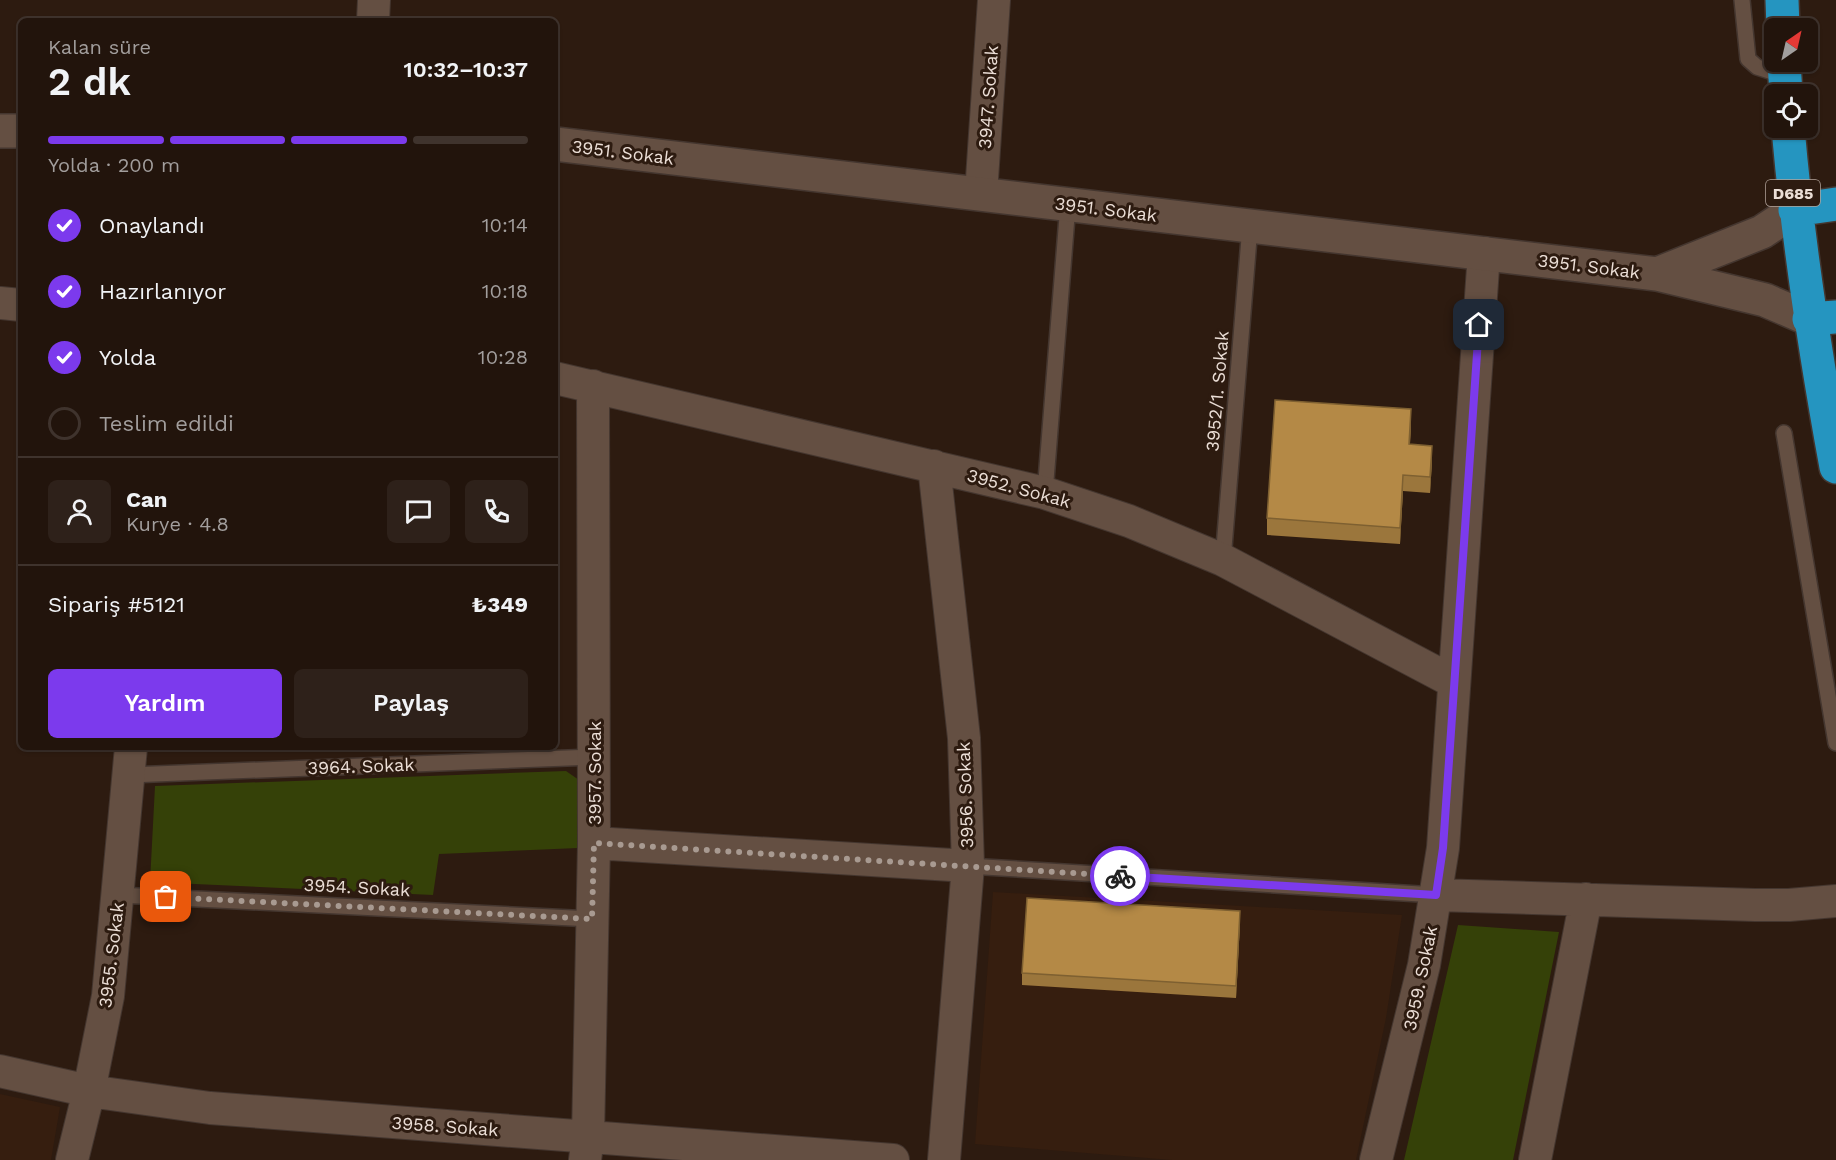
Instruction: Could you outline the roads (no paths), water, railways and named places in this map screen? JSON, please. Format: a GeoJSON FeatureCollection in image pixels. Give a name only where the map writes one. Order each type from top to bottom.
{"type":"FeatureCollection","features":[{"type":"Feature","properties":{"kind":"highway"},"geometry":{"type":"LineString","coordinates":[[1782,0],[1783,18]]}},
{"type":"Feature","properties":{"kind":"highway","name":"D685"},"geometry":{"type":"LineString","coordinates":[[1789,138],[1795,210],[1822,318],[1836,467]]}},
{"type":"Feature","properties":{"kind":"highway"},"geometry":{"type":"LineString","coordinates":[[1795,210],[1836,204]]}},
{"type":"Feature","properties":{"kind":"street"},"geometry":{"type":"LineString","coordinates":[[373,18],[374,0]]}},
{"type":"Feature","properties":{"kind":"street","name":"3947. Sokak"},"geometry":{"type":"LineString","coordinates":[[981,194],[994,0]]}},
{"type":"Feature","properties":{"kind":"street"},"geometry":{"type":"LineString","coordinates":[[0,131],[18,131]]}},
{"type":"Feature","properties":{"kind":"street","name":"3951. Sokak"},"geometry":{"type":"LineString","coordinates":[[558,144],[1657,273],[1765,300],[1822,318]]}},
{"type":"Feature","properties":{"kind":"street","name":"3951. Sokak"},"geometry":{"type":"LineString","coordinates":[[1657,273],[1762,232],[1795,210]]}},
{"type":"Feature","properties":{"kind":"street","name":"3959. Sokak"},"geometry":{"type":"LineString","coordinates":[[1376,1160],[1424,965],[1443,848],[1484,253]]}},
{"type":"Feature","properties":{"kind":"street"},"geometry":{"type":"LineString","coordinates":[[0,303],[18,305]]}},
{"type":"Feature","properties":{"kind":"street","name":"3952. Sokak"},"geometry":{"type":"LineString","coordinates":[[558,379],[1045,493],[1129,521],[1223,560],[1454,681]]}},
{"type":"Feature","properties":{"kind":"street","name":"3957. Sokak"},"geometry":{"type":"LineString","coordinates":[[587,1148],[594,843],[593,386]]}},
{"type":"Feature","properties":{"kind":"street","name":"3956. Sokak"},"geometry":{"type":"LineString","coordinates":[[934,466],[964,738],[968,866],[944,1160]]}},
{"type":"Feature","properties":{"kind":"street","name":"3955. Sokak"},"geometry":{"type":"LineString","coordinates":[[72,1160],[89,1091],[108,996],[130,761]]}},
{"type":"Feature","properties":{"kind":"street"},"geometry":{"type":"LineString","coordinates":[[594,843],[968,866]]}},
{"type":"Feature","properties":{"kind":"street"},"geometry":{"type":"LineString","coordinates":[[1436,895],[1789,905],[1836,900]]}},
{"type":"Feature","properties":{"kind":"street"},"geometry":{"type":"LineString","coordinates":[[1535,1160],[1586,899]]}},
{"type":"Feature","properties":{"kind":"street","name":"3958. Sokak"},"geometry":{"type":"LineString","coordinates":[[0,1071],[89,1091],[210,1108],[587,1148],[893,1160]]}},
{"type":"Feature","properties":{"kind":"lane"},"geometry":{"type":"LineString","coordinates":[[1742,0],[1748,59],[1757,67],[1785,77]]}},
{"type":"Feature","properties":{"kind":"lane"},"geometry":{"type":"LineString","coordinates":[[1045,493],[1068,204]]}},
{"type":"Feature","properties":{"kind":"lane","name":"3952/1. Sokak"},"geometry":{"type":"LineString","coordinates":[[1223,560],[1250,226]]}},
{"type":"Feature","properties":{"kind":"lane"},"geometry":{"type":"LineString","coordinates":[[1784,433],[1836,743]]}},
{"type":"Feature","properties":{"kind":"lane","name":"3964. Sokak"},"geometry":{"type":"LineString","coordinates":[[130,761],[594,757]]}},
{"type":"Feature","properties":{"kind":"lane"},"geometry":{"type":"LineString","coordinates":[[968,866],[1436,895]]}},
{"type":"Feature","properties":{"kind":"lane","name":"3954. Sokak"},"geometry":{"type":"LineString","coordinates":[[119,895],[592,919]]}}]}
